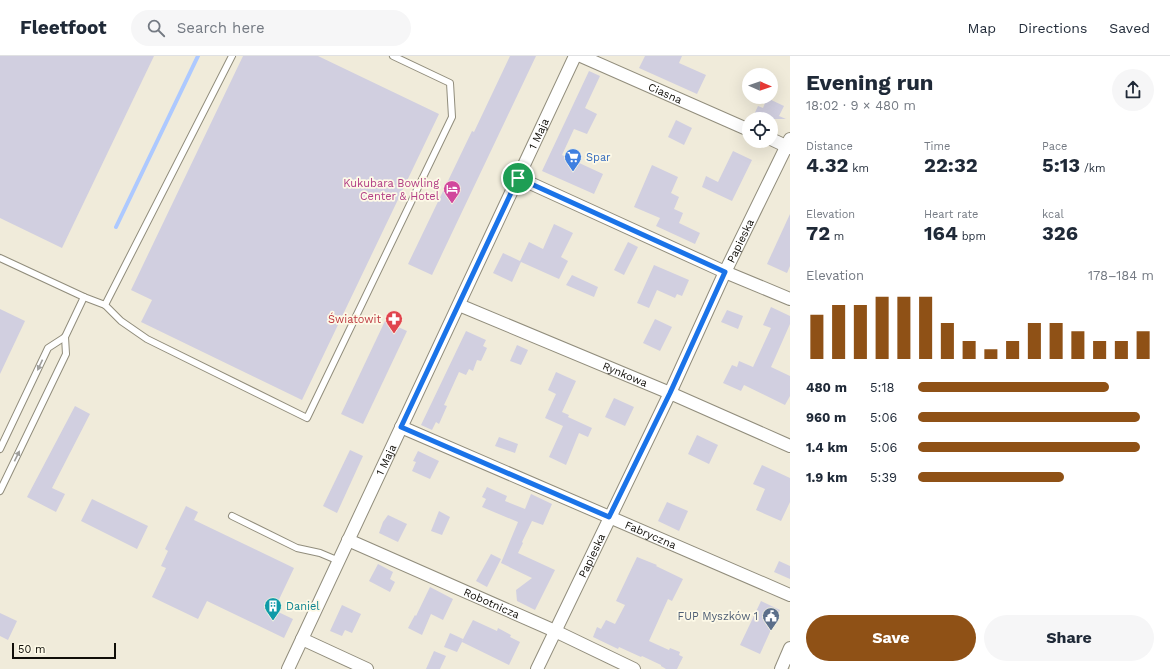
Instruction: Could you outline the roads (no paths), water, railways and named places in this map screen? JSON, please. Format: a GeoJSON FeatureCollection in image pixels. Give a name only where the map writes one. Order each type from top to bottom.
{"type":"FeatureCollection","features":[{"type":"Feature","properties":{"kind":"street","name":"1 Maja"},"geometry":{"type":"LineString","coordinates":[[288,669],[575,56]]}},
{"type":"Feature","properties":{"kind":"street","name":"Ciasna"},"geometry":{"type":"LineString","coordinates":[[581,56],[742,127]]}},
{"type":"Feature","properties":{"kind":"street"},"geometry":{"type":"LineString","coordinates":[[778,141],[789,144]]}},
{"type":"Feature","properties":{"kind":"street","name":"Papieska"},"geometry":{"type":"LineString","coordinates":[[537,669],[670,393],[725,272],[789,144]]}},
{"type":"Feature","properties":{"kind":"street"},"geometry":{"type":"LineString","coordinates":[[518,178],[725,272],[790,299]]}},
{"type":"Feature","properties":{"kind":"street","name":"Rynkowa"},"geometry":{"type":"LineString","coordinates":[[459,305],[670,393],[790,446]]}},
{"type":"Feature","properties":{"kind":"street","name":"Fabryczna"},"geometry":{"type":"LineString","coordinates":[[401,427],[790,595]]}},
{"type":"Feature","properties":{"kind":"street","name":"Robotnicza"},"geometry":{"type":"LineString","coordinates":[[348,540],[555,631],[634,669]]}},
{"type":"Feature","properties":{"kind":"street"},"geometry":{"type":"LineString","coordinates":[[302,639],[367,669]]}},
{"type":"Feature","properties":{"kind":"street"},"geometry":{"type":"LineString","coordinates":[[781,669],[790,648]]}},
{"type":"Feature","properties":{"kind":"lane"},"geometry":{"type":"LineString","coordinates":[[105,305],[232,56]]}},
{"type":"Feature","properties":{"kind":"lane"},"geometry":{"type":"LineString","coordinates":[[0,258],[84,297],[105,305],[121,321],[146,339],[307,418],[452,118],[450,83],[394,56]]}},
{"type":"Feature","properties":{"kind":"lane"},"geometry":{"type":"LineString","coordinates":[[0,491],[66,354],[65,337],[84,297]]}},
{"type":"Feature","properties":{"kind":"lane"},"geometry":{"type":"LineString","coordinates":[[0,449],[48,348],[65,337]]}},
{"type":"Feature","properties":{"kind":"lane"},"geometry":{"type":"LineString","coordinates":[[232,516],[297,548],[320,553],[339,561]]}},
{"type":"Feature","properties":{"kind":"waterway"},"geometry":{"type":"LineString","coordinates":[[116,227],[198,56]]}},
{"type":"Feature","properties":{"kind":"place","name":"Spar"},"geometry":{"type":"Point","coordinates":[573,172]}},
{"type":"Feature","properties":{"kind":"place","name":"Kukubara Bowling Center & Hotel"},"geometry":{"type":"Point","coordinates":[452,204]}},
{"type":"Feature","properties":{"kind":"place","name":"Światowit"},"geometry":{"type":"Point","coordinates":[394,334]}},
{"type":"Feature","properties":{"kind":"place","name":"Daniel"},"geometry":{"type":"Point","coordinates":[273,621]}},
{"type":"Feature","properties":{"kind":"place","name":"FUP Myszków 1"},"geometry":{"type":"Point","coordinates":[771,631]}}]}
